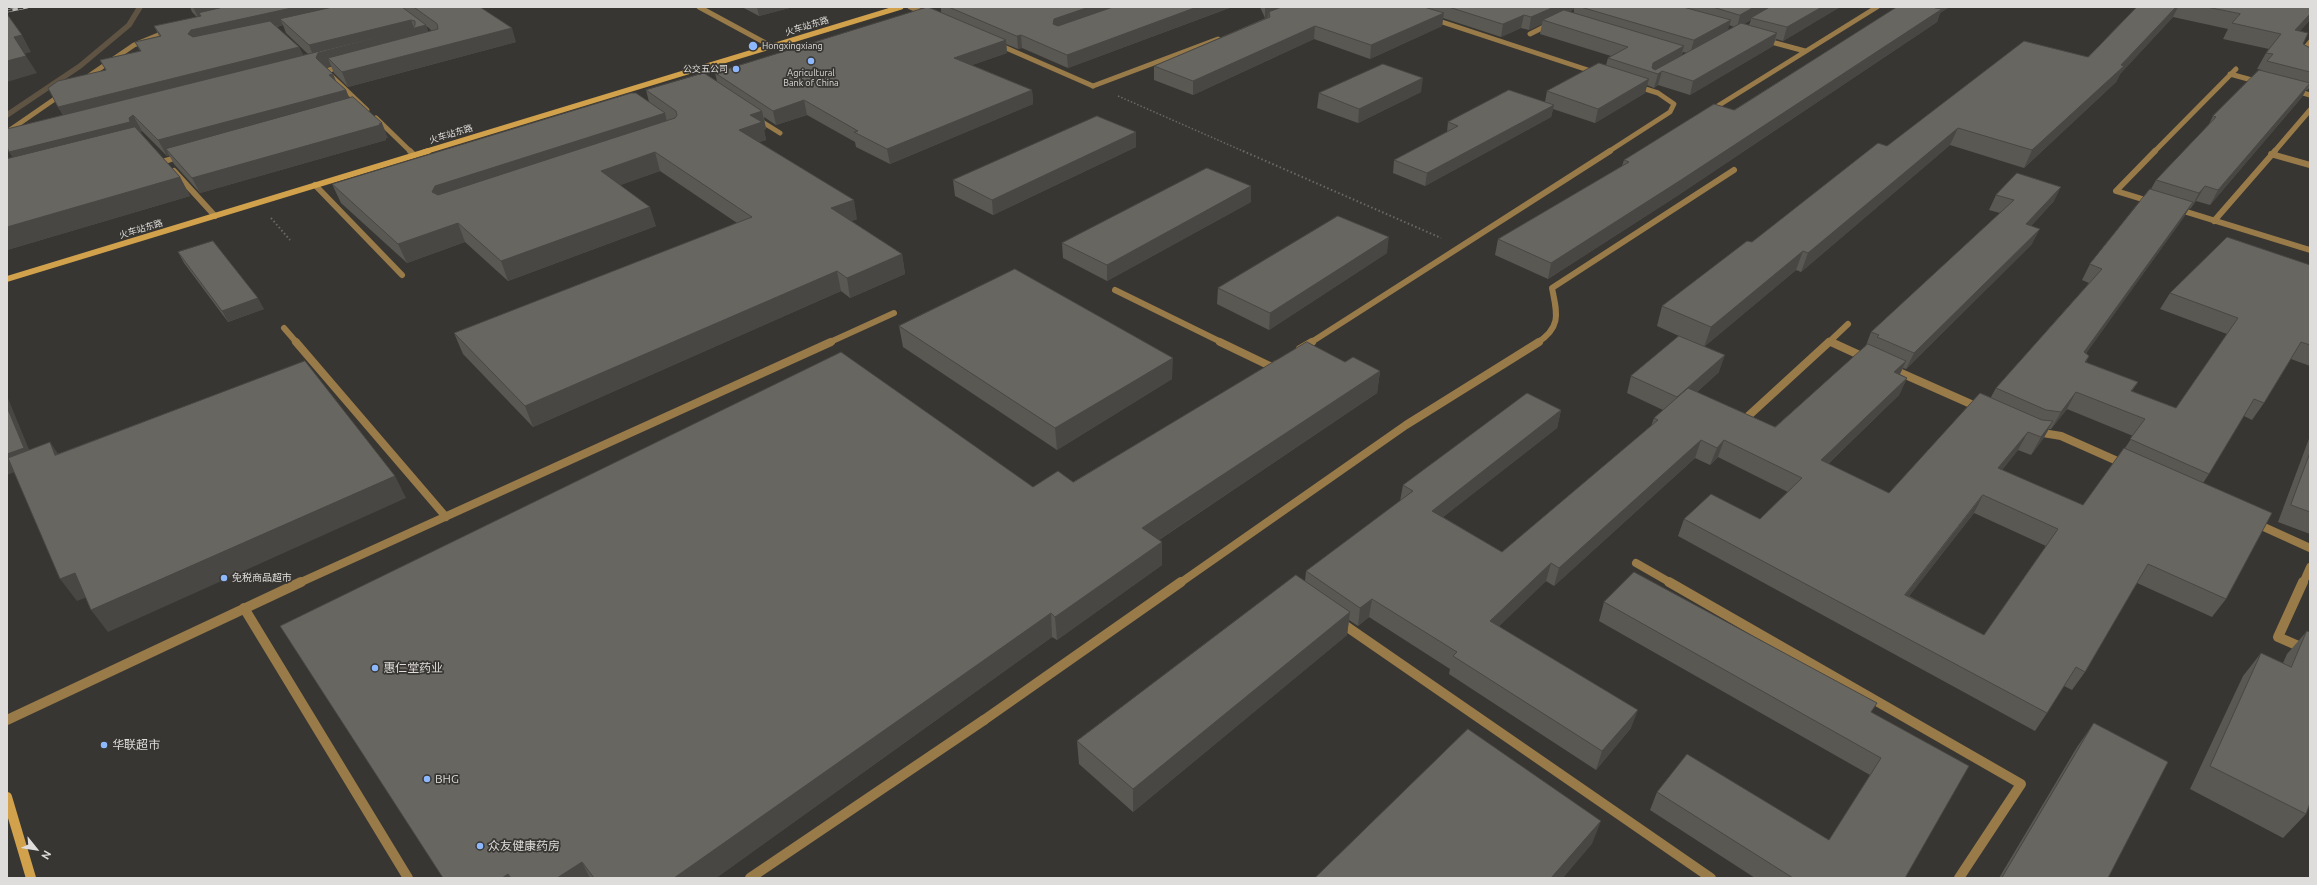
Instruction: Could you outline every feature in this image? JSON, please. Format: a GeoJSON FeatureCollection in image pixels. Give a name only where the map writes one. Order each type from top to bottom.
{"type":"FeatureCollection","features":[{"type":"Feature","properties":{"kind":"main road","name":"火车站东路"},"geometry":{"type":"LineString","coordinates":[[7,279],[901,7]]}},
{"type":"Feature","properties":{"kind":"main road"},"geometry":{"type":"LineString","coordinates":[[7,797],[31,878]]}},
{"type":"Feature","properties":{"kind":"street"},"geometry":{"type":"LineString","coordinates":[[699,7],[771,46]]}},
{"type":"Feature","properties":{"kind":"street"},"geometry":{"type":"LineString","coordinates":[[910,7],[932,16]]}},
{"type":"Feature","properties":{"kind":"street"},"geometry":{"type":"LineString","coordinates":[[1716,107],[1877,7]]}},
{"type":"Feature","properties":{"kind":"street"},"geometry":{"type":"LineString","coordinates":[[1426,17],[1605,76]]}},
{"type":"Feature","properties":{"kind":"street"},"geometry":{"type":"LineString","coordinates":[[1530,34],[1555,22]]}},
{"type":"Feature","properties":{"kind":"street"},"geometry":{"type":"LineString","coordinates":[[77,84],[134,44],[172,30]]}},
{"type":"Feature","properties":{"kind":"street"},"geometry":{"type":"LineString","coordinates":[[990,42],[1093,86],[1225,37]]}},
{"type":"Feature","properties":{"kind":"street"},"geometry":{"type":"LineString","coordinates":[[1760,38],[1805,52]]}},
{"type":"Feature","properties":{"kind":"street"},"geometry":{"type":"LineString","coordinates":[[2310,42],[2297,58],[2310,64]]}},
{"type":"Feature","properties":{"kind":"street"},"geometry":{"type":"LineString","coordinates":[[349,65],[326,71],[414,155]]}},
{"type":"Feature","properties":{"kind":"street"},"geometry":{"type":"LineString","coordinates":[[2161,205],[2116,191],[2236,69]]}},
{"type":"Feature","properties":{"kind":"street"},"geometry":{"type":"LineString","coordinates":[[688,72],[694,76]]}},
{"type":"Feature","properties":{"kind":"street"},"geometry":{"type":"LineString","coordinates":[[2230,74],[2266,83]]}},
{"type":"Feature","properties":{"kind":"street"},"geometry":{"type":"LineString","coordinates":[[1292,354],[1462,247],[1670,112],[1674,104],[1658,93],[1628,83]]}},
{"type":"Feature","properties":{"kind":"street"},"geometry":{"type":"LineString","coordinates":[[7,132],[71,88]]}},
{"type":"Feature","properties":{"kind":"street"},"geometry":{"type":"LineString","coordinates":[[2288,89],[2310,95]]}},
{"type":"Feature","properties":{"kind":"street"},"geometry":{"type":"LineString","coordinates":[[622,92],[628,96]]}},
{"type":"Feature","properties":{"kind":"street"},"geometry":{"type":"LineString","coordinates":[[356,108],[363,106]]}},
{"type":"Feature","properties":{"kind":"street"},"geometry":{"type":"LineString","coordinates":[[2214,220],[2310,110]]}},
{"type":"Feature","properties":{"kind":"street"},"geometry":{"type":"LineString","coordinates":[[753,116],[780,133]]}},
{"type":"Feature","properties":{"kind":"street"},"geometry":{"type":"LineString","coordinates":[[7,138],[14,137]]}},
{"type":"Feature","properties":{"kind":"street"},"geometry":{"type":"LineString","coordinates":[[2272,154],[2310,165]]}},
{"type":"Feature","properties":{"kind":"street"},"geometry":{"type":"LineString","coordinates":[[165,161],[188,155]]}},
{"type":"Feature","properties":{"kind":"street"},"geometry":{"type":"LineString","coordinates":[[160,156],[215,216]]}},
{"type":"Feature","properties":{"kind":"street"},"geometry":{"type":"LineString","coordinates":[[750,878],[984,720],[1406,425],[1548,336],[1558,315],[1552,288],[1734,170]]}},
{"type":"Feature","properties":{"kind":"street"},"geometry":{"type":"LineString","coordinates":[[315,185],[402,275]]}},
{"type":"Feature","properties":{"kind":"street"},"geometry":{"type":"LineString","coordinates":[[2169,207],[2310,250]]}},
{"type":"Feature","properties":{"kind":"street"},"geometry":{"type":"LineString","coordinates":[[1115,290],[1272,366],[1286,358]]}},
{"type":"Feature","properties":{"kind":"street"},"geometry":{"type":"LineString","coordinates":[[7,720],[244,608],[894,313]]}},
{"type":"Feature","properties":{"kind":"street"},"geometry":{"type":"LineString","coordinates":[[1744,419],[1848,324]]}},
{"type":"Feature","properties":{"kind":"street"},"geometry":{"type":"LineString","coordinates":[[284,328],[446,517]]}},
{"type":"Feature","properties":{"kind":"street"},"geometry":{"type":"LineString","coordinates":[[1829,342],[1871,360]]}},
{"type":"Feature","properties":{"kind":"street"},"geometry":{"type":"LineString","coordinates":[[1886,366],[1985,410]]}},
{"type":"Feature","properties":{"kind":"street"},"geometry":{"type":"LineString","coordinates":[[2028,428],[2061,436],[2132,468]]}},
{"type":"Feature","properties":{"kind":"street"},"geometry":{"type":"LineString","coordinates":[[2246,519],[2310,548]]}},
{"type":"Feature","properties":{"kind":"street"},"geometry":{"type":"LineString","coordinates":[[1636,563],[2021,784],[1959,878]]}},
{"type":"Feature","properties":{"kind":"street"},"geometry":{"type":"LineString","coordinates":[[2310,567],[2278,637],[2310,651]]}},
{"type":"Feature","properties":{"kind":"street"},"geometry":{"type":"LineString","coordinates":[[244,608],[408,878]]}},
{"type":"Feature","properties":{"kind":"street"},"geometry":{"type":"LineString","coordinates":[[1333,618],[1711,878]]}},
{"type":"Feature","properties":{"kind":"path"},"geometry":{"type":"LineString","coordinates":[[1093,86],[1462,247]]}},
{"type":"Feature","properties":{"kind":"path"},"geometry":{"type":"LineString","coordinates":[[270,216],[290,240]]}},
{"type":"Feature","properties":{"kind":"building"},"geometry":{"type":"Polygon","coordinates":[[[224,7],[296,7],[191,30],[188,34],[193,37],[270,21],[299,47],[58,107],[48,88],[58,81],[106,70],[100,60],[141,51],[135,42],[161,36],[154,26],[201,16],[199,13],[224,7]]]}},
{"type":"Feature","properties":{"kind":"building"},"geometry":{"type":"Polygon","coordinates":[[[333,7],[402,7],[426,25],[318,53],[316,58],[333,74],[329,75],[346,90],[158,140],[133,115],[129,118],[130,122],[9,152],[7,147],[7,129],[413,28],[415,25],[415,21],[411,20],[309,45],[280,19],[333,7]]]}},
{"type":"Feature","properties":{"kind":"building"},"geometry":{"type":"Polygon","coordinates":[[[414,7],[480,7],[512,28],[342,72],[328,58],[438,29],[437,24],[414,7]]]}},
{"type":"Feature","properties":{"kind":"building"},"geometry":{"type":"Polygon","coordinates":[[[928,7],[1006,40],[954,58],[1032,90],[887,149],[854,132],[858,131],[804,100],[773,111],[715,73],[928,7]]]}},
{"type":"Feature","properties":{"kind":"building"},"geometry":{"type":"Polygon","coordinates":[[[949,7],[1089,7],[1054,19],[1053,24],[1058,26],[1113,7],[1197,7],[1067,55],[1021,35],[1017,36],[949,7]]]}},
{"type":"Feature","properties":{"kind":"building"},"geometry":{"type":"Polygon","coordinates":[[[1282,7],[1424,7],[1444,13],[1371,45],[1315,26],[1193,81],[1154,66],[1270,17],[1269,12],[1282,7]]]}},
{"type":"Feature","properties":{"kind":"building"},"geometry":{"type":"Polygon","coordinates":[[[1449,7],[1554,7],[1531,17],[1524,15],[1503,24],[1449,7]]]}},
{"type":"Feature","properties":{"kind":"building"},"geometry":{"type":"Polygon","coordinates":[[[1581,7],[1683,7],[1731,20],[1694,40],[1581,7]]]}},
{"type":"Feature","properties":{"kind":"building"},"geometry":{"type":"Polygon","coordinates":[[[1713,7],[1754,7],[1740,15],[1713,7]]]}},
{"type":"Feature","properties":{"kind":"building"},"geometry":{"type":"Polygon","coordinates":[[[1770,7],[1822,7],[1787,27],[1751,18],[1770,7]]]}},
{"type":"Feature","properties":{"kind":"building"},"geometry":{"type":"Polygon","coordinates":[[[1897,7],[1936,7],[1935,8],[1942,9],[1681,180],[1551,263],[1498,239],[1629,162],[1624,160],[1714,104],[1734,110],[1897,7]]]}},
{"type":"Feature","properties":{"kind":"building"},"geometry":{"type":"Polygon","coordinates":[[[2137,7],[2176,7],[2121,65],[2124,66],[2032,150],[1958,128],[1808,253],[1803,251],[1711,327],[1662,306],[1747,241],[1752,242],[1878,143],[1887,146],[2024,41],[2088,57],[2137,7]]]}},
{"type":"Feature","properties":{"kind":"building"},"geometry":{"type":"Polygon","coordinates":[[[2207,7],[2310,7],[2310,14],[2295,30],[2308,33],[2303,44],[2310,48],[2310,72],[2267,61],[2273,54],[2266,53],[2281,34],[2232,23],[2240,14],[2207,7]]]}},
{"type":"Feature","properties":{"kind":"building"},"geometry":{"type":"Polygon","coordinates":[[[1564,10],[1684,46],[1653,63],[1652,68],[1655,70],[1741,23],[1777,33],[1693,81],[1662,71],[1658,74],[1608,58],[1628,47],[1543,20],[1564,10]]]}},
{"type":"Feature","properties":{"kind":"building"},"geometry":{"type":"Polygon","coordinates":[[[7,14],[22,35],[14,37],[26,56],[7,61],[7,14]]]}},
{"type":"Feature","properties":{"kind":"building"},"geometry":{"type":"Polygon","coordinates":[[[1599,63],[1649,79],[1598,109],[1547,91],[1599,63]]]}},
{"type":"Feature","properties":{"kind":"building"},"geometry":{"type":"Polygon","coordinates":[[[1383,64],[1423,78],[1359,109],[1319,93],[1383,64]]]}},
{"type":"Feature","properties":{"kind":"building"},"geometry":{"type":"Polygon","coordinates":[[[2259,70],[2310,83],[2218,190],[2205,186],[2199,193],[2156,180],[2216,117],[2213,116],[2259,70]]]}},
{"type":"Feature","properties":{"kind":"building"},"geometry":{"type":"Polygon","coordinates":[[[704,73],[762,111],[750,115],[762,122],[739,130],[854,200],[831,208],[902,254],[847,278],[837,271],[525,406],[454,333],[752,217],[655,152],[601,171],[650,207],[501,261],[458,223],[398,244],[332,184],[631,93],[636,93],[665,113],[435,186],[432,192],[438,195],[675,118],[677,115],[676,111],[646,90],[704,73]]]}},
{"type":"Feature","properties":{"kind":"building"},"geometry":{"type":"Polygon","coordinates":[[[1509,90],[1554,105],[1427,173],[1394,160],[1458,126],[1448,122],[1509,90]]]}},
{"type":"Feature","properties":{"kind":"building"},"geometry":{"type":"Polygon","coordinates":[[[353,97],[382,123],[379,124],[380,125],[192,178],[166,149],[353,97]]]}},
{"type":"Feature","properties":{"kind":"building"},"geometry":{"type":"Polygon","coordinates":[[[1097,116],[1136,132],[992,200],[953,180],[1097,116]]]}},
{"type":"Feature","properties":{"kind":"building"},"geometry":{"type":"Polygon","coordinates":[[[135,127],[180,177],[7,227],[7,159],[135,127]]]}},
{"type":"Feature","properties":{"kind":"building"},"geometry":{"type":"Polygon","coordinates":[[[1207,168],[1251,186],[1107,265],[1062,243],[1207,168]]]}},
{"type":"Feature","properties":{"kind":"building"},"geometry":{"type":"Polygon","coordinates":[[[2017,173],[2061,187],[2026,224],[2040,229],[1914,353],[1877,337],[1879,335],[1871,332],[2014,200],[1996,195],[2017,173]]]}},
{"type":"Feature","properties":{"kind":"building"},"geometry":{"type":"Polygon","coordinates":[[[2150,189],[2193,202],[2084,352],[2089,356],[2085,362],[2138,382],[2131,391],[2176,408],[2238,318],[2170,293],[2227,237],[2310,265],[2310,345],[2301,342],[2264,403],[2254,399],[2209,474],[2130,439],[2145,419],[2076,392],[2061,412],[2046,410],[1996,388],[2102,269],[2090,264],[2150,189]]]}},
{"type":"Feature","properties":{"kind":"building"},"geometry":{"type":"Polygon","coordinates":[[[1338,216],[1389,237],[1270,313],[1218,288],[1338,216]]]}},
{"type":"Feature","properties":{"kind":"building"},"geometry":{"type":"Polygon","coordinates":[[[213,241],[258,298],[222,311],[178,252],[213,241]]]}},
{"type":"Feature","properties":{"kind":"building"},"geometry":{"type":"Polygon","coordinates":[[[1015,269],[1173,358],[1055,428],[899,326],[1015,269]]]}},
{"type":"Feature","properties":{"kind":"building"},"geometry":{"type":"Polygon","coordinates":[[[1679,336],[1725,355],[1677,397],[1631,376],[1679,336]]]}},
{"type":"Feature","properties":{"kind":"building"},"geometry":{"type":"Polygon","coordinates":[[[1307,342],[1345,362],[1353,357],[1380,371],[1142,528],[1162,542],[1055,617],[1051,613],[674,878],[594,878],[582,862],[557,878],[511,878],[508,874],[502,878],[443,878],[280,626],[841,352],[1033,487],[1058,471],[1073,482],[1307,342]]]}},
{"type":"Feature","properties":{"kind":"building"},"geometry":{"type":"Polygon","coordinates":[[[1868,344],[1906,361],[1894,372],[1907,378],[1821,460],[1889,493],[1980,393],[2042,420],[2053,421],[2041,437],[2028,432],[1998,468],[2083,505],[2124,448],[2272,513],[2226,599],[2148,564],[2085,672],[2076,667],[2047,713],[1684,519],[1711,494],[1760,519],[1802,478],[1724,440],[1717,448],[1701,440],[1559,568],[1551,563],[1490,621],[1638,710],[1602,751],[1453,656],[1457,652],[1372,599],[1360,608],[1306,571],[1413,491],[1403,485],[1527,393],[1561,410],[1432,511],[1502,552],[1658,420],[1654,418],[1688,388],[1775,427],[1868,344]],[[1983,495],[1905,595],[1984,635],[2058,529],[1983,495]]]}},
{"type":"Feature","properties":{"kind":"building"},"geometry":{"type":"Polygon","coordinates":[[[305,361],[395,476],[91,610],[75,573],[60,579],[8,458],[50,442],[55,455],[305,361]]]}},
{"type":"Feature","properties":{"kind":"building"},"geometry":{"type":"Polygon","coordinates":[[[7,407],[24,448],[7,454],[7,407]]]}},
{"type":"Feature","properties":{"kind":"building"},"geometry":{"type":"Polygon","coordinates":[[[2310,453],[2310,512],[2291,505],[2310,453]]]}},
{"type":"Feature","properties":{"kind":"building"},"geometry":{"type":"Polygon","coordinates":[[[1634,572],[1877,703],[1871,712],[1969,766],[1905,878],[1793,878],[1657,792],[1687,754],[1829,840],[1881,758],[1604,602],[1634,572]]]}},
{"type":"Feature","properties":{"kind":"building"},"geometry":{"type":"Polygon","coordinates":[[[1296,575],[1350,612],[1133,789],[1077,741],[1296,575]]]}},
{"type":"Feature","properties":{"kind":"building"},"geometry":{"type":"Polygon","coordinates":[[[2307,631],[2310,632],[2310,803],[2306,814],[2210,766],[2261,653],[2291,667],[2307,631]]]}},
{"type":"Feature","properties":{"kind":"building"},"geometry":{"type":"Polygon","coordinates":[[[2094,723],[2168,762],[2108,878],[2002,878],[2094,723]]]}},
{"type":"Feature","properties":{"kind":"building"},"geometry":{"type":"Polygon","coordinates":[[[1468,729],[1601,821],[1551,878],[1315,878],[1468,729]]]}},
{"type":"Feature","properties":{"kind":"waterway"},"geometry":{"type":"LineString","coordinates":[[7,115],[80,66],[129,25],[140,7]]}},
{"type":"Feature","properties":{"kind":"railway"},"geometry":{"type":"LineString","coordinates":[[7,11],[27,7]]}},
{"type":"Feature","properties":{"kind":"place","name":"Hongxingxiang"},"geometry":{"type":"Point","coordinates":[753,46]}},
{"type":"Feature","properties":{"kind":"place","name":"Agricultural Bank of China"},"geometry":{"type":"Point","coordinates":[811,61]}},
{"type":"Feature","properties":{"kind":"place","name":"公交五公司"},"geometry":{"type":"Point","coordinates":[736,69]}},
{"type":"Feature","properties":{"kind":"place","name":"免税商品超市"},"geometry":{"type":"Point","coordinates":[224,578]}},
{"type":"Feature","properties":{"kind":"place","name":"惠仁堂药业"},"geometry":{"type":"Point","coordinates":[375,668]}},
{"type":"Feature","properties":{"kind":"place","name":"华联超市"},"geometry":{"type":"Point","coordinates":[104,745]}},
{"type":"Feature","properties":{"kind":"place","name":"BHG"},"geometry":{"type":"Point","coordinates":[427,779]}},
{"type":"Feature","properties":{"kind":"place","name":"众友健康药房"},"geometry":{"type":"Point","coordinates":[480,846]}}]}
